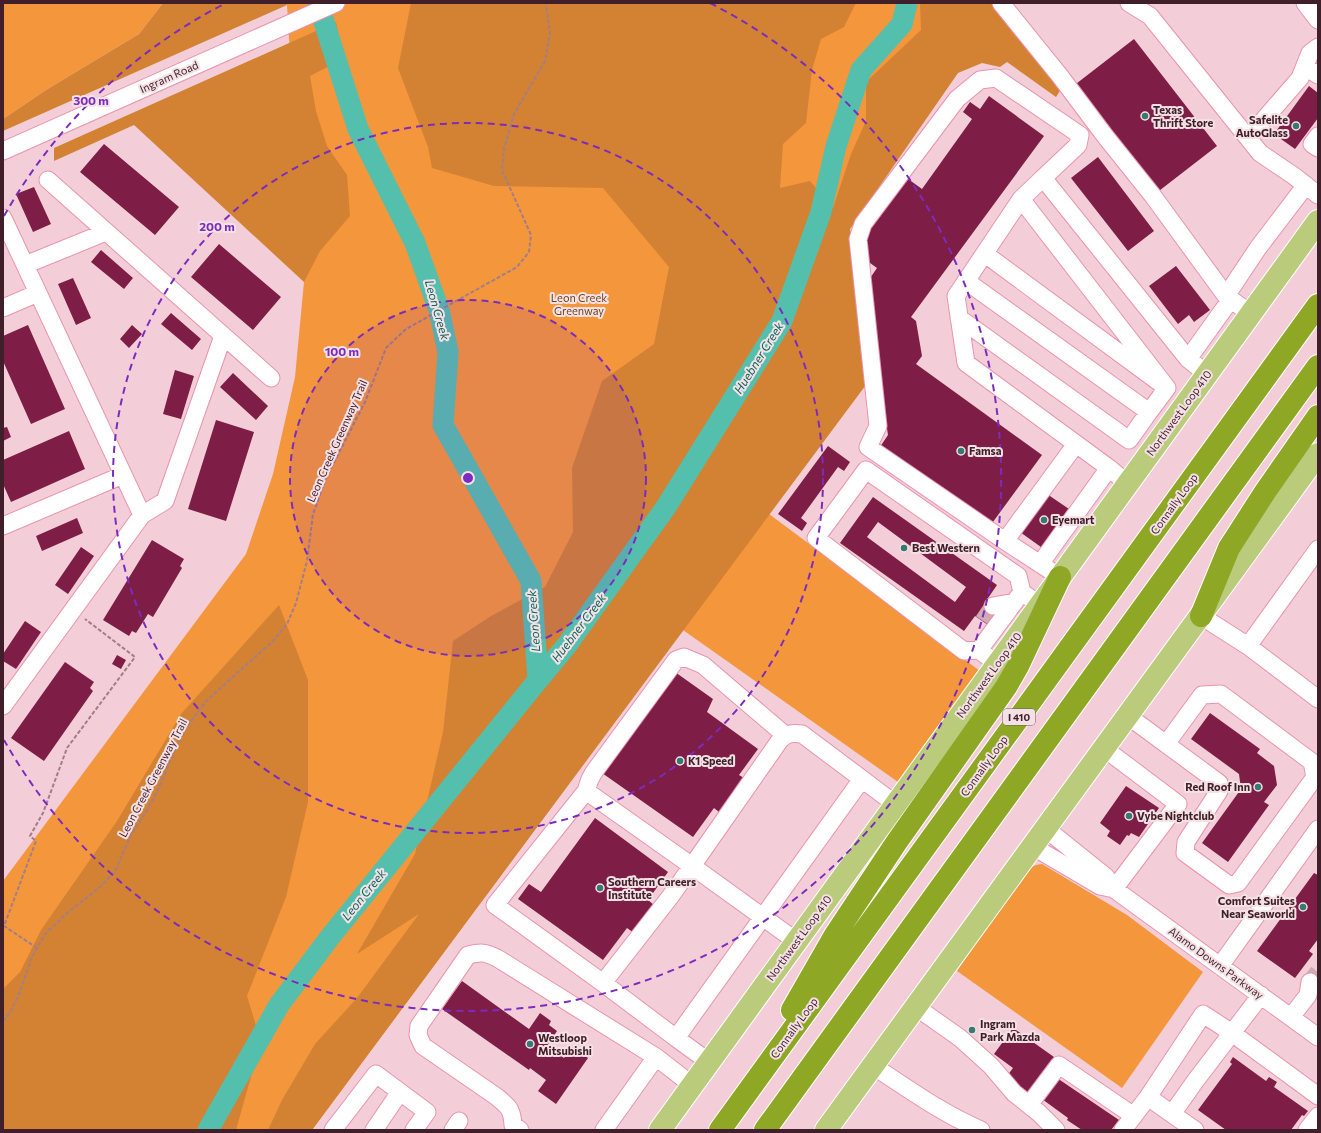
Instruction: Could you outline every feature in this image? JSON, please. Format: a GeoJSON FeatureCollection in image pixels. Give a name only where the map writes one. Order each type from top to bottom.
{"type":"FeatureCollection","features":[{"type":"Feature","properties":{"kind":"highway","name":"Connally Loop"},"geometry":{"type":"LineString","coordinates":[[720,1130],[1318,305]]}},
{"type":"Feature","properties":{"kind":"highway"},"geometry":{"type":"LineString","coordinates":[[765,1130],[1318,366]]}},
{"type":"Feature","properties":{"kind":"highway"},"geometry":{"type":"LineString","coordinates":[[1201,616],[1229,548],[1265,492],[1318,416]]}},
{"type":"Feature","properties":{"kind":"highway"},"geometry":{"type":"LineString","coordinates":[[737,1107],[835,935],[896,843],[1006,687],[1018,666],[1060,577]]}},
{"type":"Feature","properties":{"kind":"main road","name":"Northwest Loop 410"},"geometry":{"type":"LineString","coordinates":[[660,1130],[997,664],[1025,600],[1060,577],[1318,221]]}},
{"type":"Feature","properties":{"kind":"main road"},"geometry":{"type":"LineString","coordinates":[[828,1130],[1045,828],[1105,749],[1318,454]]}},
{"type":"Feature","properties":{"kind":"street","name":"Ingram Road"},"geometry":{"type":"LineString","coordinates":[[3,151],[336,3]]}},
{"type":"Feature","properties":{"kind":"street"},"geometry":{"type":"LineString","coordinates":[[1001,3],[1153,196],[1228,298],[1251,314]]}},
{"type":"Feature","properties":{"kind":"street"},"geometry":{"type":"LineString","coordinates":[[1129,3],[1150,16],[1260,153],[1312,190],[1258,248],[1228,298],[1188,359]]}},
{"type":"Feature","properties":{"kind":"street"},"geometry":{"type":"LineString","coordinates":[[1305,3],[1318,20]]}},
{"type":"Feature","properties":{"kind":"street"},"geometry":{"type":"LineString","coordinates":[[1248,138],[1300,78],[1311,71],[1310,53],[1318,47]]}},
{"type":"Feature","properties":{"kind":"street"},"geometry":{"type":"LineString","coordinates":[[1060,577],[1005,542],[868,447],[878,426],[858,239],[863,224],[957,99],[980,80],[996,78],[1080,135],[1078,145],[1021,199],[956,296],[966,363],[1109,468],[1128,484]]}},
{"type":"Feature","properties":{"kind":"street"},"geometry":{"type":"LineString","coordinates":[[1318,136],[1312,144],[1318,148]]}},
{"type":"Feature","properties":{"kind":"street"},"geometry":{"type":"LineString","coordinates":[[1043,178],[1188,359],[1207,374]]}},
{"type":"Feature","properties":{"kind":"street"},"geometry":{"type":"LineString","coordinates":[[48,180],[271,378]]}},
{"type":"Feature","properties":{"kind":"street"},"geometry":{"type":"LineString","coordinates":[[1021,199],[1167,388]]}},
{"type":"Feature","properties":{"kind":"street"},"geometry":{"type":"LineString","coordinates":[[3,218],[142,515]]}},
{"type":"Feature","properties":{"kind":"street"},"geometry":{"type":"LineString","coordinates":[[25,265],[106,232]]}},
{"type":"Feature","properties":{"kind":"street"},"geometry":{"type":"LineString","coordinates":[[984,254],[1167,388]]}},
{"type":"Feature","properties":{"kind":"street"},"geometry":{"type":"LineString","coordinates":[[966,281],[1148,412]]}},
{"type":"Feature","properties":{"kind":"street"},"geometry":{"type":"LineString","coordinates":[[3,308],[38,293]]}},
{"type":"Feature","properties":{"kind":"street"},"geometry":{"type":"LineString","coordinates":[[959,318],[1129,440],[1167,388]]}},
{"type":"Feature","properties":{"kind":"street"},"geometry":{"type":"LineString","coordinates":[[3,706],[142,515],[165,501],[223,336]]}},
{"type":"Feature","properties":{"kind":"street"},"geometry":{"type":"LineString","coordinates":[[1005,542],[1076,444]]}},
{"type":"Feature","properties":{"kind":"street"},"geometry":{"type":"LineString","coordinates":[[1040,564],[1109,468]]}},
{"type":"Feature","properties":{"kind":"street"},"geometry":{"type":"LineString","coordinates":[[866,470],[1018,576],[1025,600],[982,646],[964,651],[816,538],[866,470]]}},
{"type":"Feature","properties":{"kind":"street"},"geometry":{"type":"LineString","coordinates":[[3,526],[123,475]]}},
{"type":"Feature","properties":{"kind":"street"},"geometry":{"type":"LineString","coordinates":[[1248,646],[1318,549]]}},
{"type":"Feature","properties":{"kind":"street"},"geometry":{"type":"LineString","coordinates":[[994,606],[1025,600]]}},
{"type":"Feature","properties":{"kind":"street"},"geometry":{"type":"LineString","coordinates":[[1201,616],[1248,646],[1318,699]]}},
{"type":"Feature","properties":{"kind":"street"},"geometry":{"type":"LineString","coordinates":[[983,621],[982,646],[997,664]]}},
{"type":"Feature","properties":{"kind":"street"},"geometry":{"type":"LineString","coordinates":[[709,1062],[495,905],[586,791],[594,772],[676,660],[684,657],[703,664],[785,735]]}},
{"type":"Feature","properties":{"kind":"street"},"geometry":{"type":"LineString","coordinates":[[1128,716],[1166,744],[1219,783],[1220,791],[1186,842],[1185,854],[1229,885],[1238,883],[1315,777],[1312,762],[1221,694],[1202,695],[1166,744]]}},
{"type":"Feature","properties":{"kind":"street"},"geometry":{"type":"LineString","coordinates":[[603,983],[670,897],[785,735],[794,733],[802,734],[896,804]]}},
{"type":"Feature","properties":{"kind":"street"},"geometry":{"type":"LineString","coordinates":[[1105,749],[1178,804],[1114,889]]}},
{"type":"Feature","properties":{"kind":"street"},"geometry":{"type":"LineString","coordinates":[[676,1038],[862,779]]}},
{"type":"Feature","properties":{"kind":"street"},"geometry":{"type":"LineString","coordinates":[[586,791],[796,942]]}},
{"type":"Feature","properties":{"kind":"street","name":"Alamo Downs Parkway"},"geometry":{"type":"LineString","coordinates":[[1045,828],[1106,876],[1114,889],[1318,1037]]}},
{"type":"Feature","properties":{"kind":"street"},"geometry":{"type":"LineString","coordinates":[[1220,966],[1318,829]]}},
{"type":"Feature","properties":{"kind":"street","name":"Alamo Downs Parkway"},"geometry":{"type":"LineString","coordinates":[[1032,846],[1100,886],[1114,889]]}},
{"type":"Feature","properties":{"kind":"street"},"geometry":{"type":"LineString","coordinates":[[520,1130],[513,1125],[512,1113],[508,1106],[423,1046],[418,1035],[419,1026],[468,956],[479,952],[486,953],[497,958],[656,1057],[692,1085]]}},
{"type":"Feature","properties":{"kind":"street"},"geometry":{"type":"LineString","coordinates":[[1291,1017],[1312,990]]}},
{"type":"Feature","properties":{"kind":"street"},"geometry":{"type":"LineString","coordinates":[[1172,1114],[1261,995]]}},
{"type":"Feature","properties":{"kind":"street"},"geometry":{"type":"LineString","coordinates":[[916,1007],[960,1038],[991,1066],[1014,1093],[1039,1113],[1056,1130]]}},
{"type":"Feature","properties":{"kind":"street"},"geometry":{"type":"LineString","coordinates":[[1123,1130],[1148,1097],[1203,1014],[1232,1033],[1318,1096]]}},
{"type":"Feature","properties":{"kind":"street"},"geometry":{"type":"LineString","coordinates":[[604,1130],[656,1057]]}},
{"type":"Feature","properties":{"kind":"street"},"geometry":{"type":"LineString","coordinates":[[1029,1105],[1060,1065],[1134,1116]]}},
{"type":"Feature","properties":{"kind":"street"},"geometry":{"type":"LineString","coordinates":[[873,1066],[956,1119],[981,1130]]}},
{"type":"Feature","properties":{"kind":"street"},"geometry":{"type":"LineString","coordinates":[[334,1130],[376,1074],[427,1112],[414,1130]]}},
{"type":"Feature","properties":{"kind":"street"},"geometry":{"type":"LineString","coordinates":[[374,1130],[400,1092]]}},
{"type":"Feature","properties":{"kind":"street"},"geometry":{"type":"LineString","coordinates":[[1148,1097],[1195,1130]]}},
{"type":"Feature","properties":{"kind":"street"},"geometry":{"type":"LineString","coordinates":[[1307,1130],[1318,1116]]}},
{"type":"Feature","properties":{"kind":"path","name":"Leon Creek Greenway Trail"},"geometry":{"type":"LineString","coordinates":[[3,1021],[10,1013],[20,992],[30,959],[45,934],[66,914],[100,887],[115,871],[131,835],[157,792],[186,728],[206,701],[273,642],[286,624],[296,603],[307,561],[313,514],[326,478],[365,402],[386,348],[406,329],[517,267],[529,252],[531,235],[502,170],[504,149],[514,114],[545,61],[550,34],[546,3]]}},
{"type":"Feature","properties":{"kind":"path"},"geometry":{"type":"LineString","coordinates":[[37,948],[4,926],[36,841],[30,836],[43,813],[67,748],[135,657],[73,610]]}},
{"type":"Feature","properties":{"kind":"green space"},"geometry":{"type":"Polygon","coordinates":[[[3,3],[163,3],[139,34],[46,90],[3,119],[3,3]]]}},
{"type":"Feature","properties":{"kind":"green space","name":"Leon Creek Greenway"},"geometry":{"type":"Polygon","coordinates":[[[286,3],[968,3],[908,143],[850,229],[865,386],[769,514],[980,671],[898,782],[683,630],[312,1130],[3,1130],[3,881],[246,554],[273,474],[295,377],[304,282],[286,3]]]}},
{"type":"Feature","properties":{"kind":"green space"},"geometry":{"type":"Polygon","coordinates":[[[1042,864],[1127,915],[1203,972],[1122,1088],[957,971],[1017,883],[1019,885],[1024,878],[1022,877],[1030,868],[1042,864]]]}},
{"type":"Feature","properties":{"kind":"shaded area"},"geometry":{"type":"Polygon","coordinates":[[[163,3],[286,3],[287,5],[3,131],[3,119],[46,90],[139,34],[163,3]]]}},
{"type":"Feature","properties":{"kind":"shaded area"},"geometry":{"type":"Polygon","coordinates":[[[411,3],[856,3],[844,27],[821,39],[812,70],[806,123],[783,144],[780,188],[810,181],[833,208],[851,154],[866,121],[866,82],[921,30],[920,3],[998,3],[1063,86],[1056,97],[1007,62],[1000,67],[982,63],[958,73],[850,229],[865,386],[312,1130],[268,1130],[282,1100],[315,1044],[357,998],[419,914],[357,954],[415,854],[443,732],[453,641],[491,616],[545,587],[573,532],[572,468],[602,381],[654,344],[669,267],[603,188],[494,186],[432,168],[428,147],[398,68],[411,3]]]}},
{"type":"Feature","properties":{"kind":"shaded area"},"geometry":{"type":"Polygon","coordinates":[[[336,22],[343,59],[310,76],[316,111],[327,146],[347,175],[350,216],[320,251],[304,282],[134,125],[54,161],[54,148],[336,22]]]}},
{"type":"Feature","properties":{"kind":"shaded area"},"geometry":{"type":"Polygon","coordinates":[[[279,605],[308,680],[308,802],[286,897],[247,996],[258,1032],[254,1066],[236,1130],[3,1130],[3,989],[20,972],[41,930],[117,821],[181,714],[279,605]]]}},
{"type":"Feature","properties":{"kind":"building","name":"Texas Thrift Store"},"geometry":{"type":"Polygon","coordinates":[[[1134,39],[1217,146],[1155,194],[1072,87],[1134,39]]]}},
{"type":"Feature","properties":{"kind":"building","name":"Safelite AutoGlass"},"geometry":{"type":"Polygon","coordinates":[[[1309,86],[1318,93],[1318,118],[1295,149],[1274,134],[1309,86]]]}},
{"type":"Feature","properties":{"kind":"building"},"geometry":{"type":"Polygon","coordinates":[[[989,96],[1044,136],[911,317],[916,321],[922,356],[916,364],[1042,455],[990,526],[880,447],[888,435],[866,284],[877,268],[863,258],[859,236],[904,176],[922,189],[972,119],[963,112],[970,102],[980,109],[989,96]]]}},
{"type":"Feature","properties":{"kind":"building"},"geometry":{"type":"Polygon","coordinates":[[[104,144],[179,207],[155,235],[80,172],[104,144]]]}},
{"type":"Feature","properties":{"kind":"building"},"geometry":{"type":"Polygon","coordinates":[[[1098,157],[1154,231],[1128,251],[1071,178],[1098,157]]]}},
{"type":"Feature","properties":{"kind":"building"},"geometry":{"type":"Polygon","coordinates":[[[34,187],[51,224],[33,232],[16,194],[34,187]]]}},
{"type":"Feature","properties":{"kind":"building"},"geometry":{"type":"Polygon","coordinates":[[[219,244],[281,297],[253,330],[191,277],[219,244]]]}},
{"type":"Feature","properties":{"kind":"building"},"geometry":{"type":"Polygon","coordinates":[[[101,250],[133,278],[124,289],[91,262],[101,250]]]}},
{"type":"Feature","properties":{"kind":"building"},"geometry":{"type":"Polygon","coordinates":[[[1176,266],[1210,310],[1194,322],[1189,315],[1178,324],[1149,286],[1176,266]]]}},
{"type":"Feature","properties":{"kind":"building"},"geometry":{"type":"Polygon","coordinates":[[[73,278],[91,318],[76,325],[58,284],[73,278]]]}},
{"type":"Feature","properties":{"kind":"building"},"geometry":{"type":"Polygon","coordinates":[[[171,313],[201,339],[192,350],[161,324],[171,313]]]}},
{"type":"Feature","properties":{"kind":"building"},"geometry":{"type":"Polygon","coordinates":[[[28,325],[65,409],[31,424],[3,361],[3,336],[28,325]]]}},
{"type":"Feature","properties":{"kind":"building"},"geometry":{"type":"Polygon","coordinates":[[[132,325],[142,334],[129,348],[120,339],[132,325]]]}},
{"type":"Feature","properties":{"kind":"building"},"geometry":{"type":"Polygon","coordinates":[[[175,370],[194,376],[181,419],[163,414],[175,370]]]}},
{"type":"Feature","properties":{"kind":"building"},"geometry":{"type":"Polygon","coordinates":[[[233,373],[268,406],[256,420],[220,387],[233,373]]]}},
{"type":"Feature","properties":{"kind":"building"},"geometry":{"type":"Polygon","coordinates":[[[216,420],[254,432],[226,521],[188,509],[216,420]]]}},
{"type":"Feature","properties":{"kind":"building"},"geometry":{"type":"Polygon","coordinates":[[[7,427],[11,437],[3,441],[3,428],[7,427]]]}},
{"type":"Feature","properties":{"kind":"building"},"geometry":{"type":"Polygon","coordinates":[[[69,431],[85,469],[11,502],[3,484],[3,460],[69,431]]]}},
{"type":"Feature","properties":{"kind":"building"},"geometry":{"type":"Polygon","coordinates":[[[828,446],[850,462],[844,471],[838,467],[801,518],[807,523],[802,531],[778,514],[828,446]]]}},
{"type":"Feature","properties":{"kind":"building","name":"Eyemart"},"geometry":{"type":"Polygon","coordinates":[[[1047,494],[1069,509],[1041,547],[1020,532],[1047,494]]]}},
{"type":"Feature","properties":{"kind":"building"},"geometry":{"type":"Polygon","coordinates":[[[873,497],[997,585],[986,601],[1001,612],[991,627],[975,616],[964,631],[840,543],[873,497]],[[878,522],[867,537],[955,602],[966,587],[878,522]]]}},
{"type":"Feature","properties":{"kind":"building"},"geometry":{"type":"Polygon","coordinates":[[[77,518],[83,533],[42,551],[36,536],[77,518]]]}},
{"type":"Feature","properties":{"kind":"building"},"geometry":{"type":"Polygon","coordinates":[[[152,540],[184,559],[180,566],[182,568],[153,617],[148,614],[136,633],[132,631],[129,636],[103,620],[152,540]]]}},
{"type":"Feature","properties":{"kind":"building"},"geometry":{"type":"Polygon","coordinates":[[[81,547],[94,556],[68,594],[55,585],[81,547]]]}},
{"type":"Feature","properties":{"kind":"building"},"geometry":{"type":"Polygon","coordinates":[[[25,621],[41,632],[16,669],[3,661],[3,654],[25,621]]]}},
{"type":"Feature","properties":{"kind":"building"},"geometry":{"type":"Polygon","coordinates":[[[117,655],[126,660],[121,669],[112,664],[117,655]]]}},
{"type":"Feature","properties":{"kind":"building"},"geometry":{"type":"Polygon","coordinates":[[[65,662],[94,682],[90,688],[93,691],[44,761],[11,738],[65,662]]]}},
{"type":"Feature","properties":{"kind":"building","name":"K1 Speed"},"geometry":{"type":"Polygon","coordinates":[[[675,672],[713,699],[707,712],[758,749],[739,775],[744,778],[719,812],[714,808],[693,837],[602,773],[675,672]]]}},
{"type":"Feature","properties":{"kind":"building","name":"Red Roof Inn"},"geometry":{"type":"Polygon","coordinates":[[[1210,713],[1260,749],[1257,753],[1274,766],[1277,785],[1264,802],[1269,805],[1228,862],[1202,843],[1241,789],[1239,774],[1191,739],[1210,713]]]}},
{"type":"Feature","properties":{"kind":"building","name":"Vybe Nightclub"},"geometry":{"type":"Polygon","coordinates":[[[1126,786],[1159,808],[1139,837],[1131,833],[1129,836],[1127,835],[1120,845],[1107,836],[1110,831],[1100,823],[1126,786]]]}},
{"type":"Feature","properties":{"kind":"building","name":"Southern Careers Institute"},"geometry":{"type":"Polygon","coordinates":[[[595,818],[668,872],[648,900],[654,905],[634,933],[627,928],[603,960],[518,899],[529,884],[541,892],[595,818]]]}},
{"type":"Feature","properties":{"kind":"building","name":"Comfort Suites Near Seaworld"},"geometry":{"type":"Polygon","coordinates":[[[1314,873],[1318,875],[1318,939],[1309,951],[1313,954],[1295,978],[1257,951],[1314,873]]]}},
{"type":"Feature","properties":{"kind":"building"},"geometry":{"type":"Polygon","coordinates":[[[462,981],[529,1029],[540,1013],[551,1021],[549,1025],[557,1031],[547,1046],[564,1058],[572,1047],[588,1058],[556,1104],[538,1091],[546,1080],[530,1068],[529,1070],[442,1009],[462,981]]]}},
{"type":"Feature","properties":{"kind":"building"},"geometry":{"type":"Polygon","coordinates":[[[1013,1028],[1054,1057],[1027,1096],[1004,1080],[1013,1068],[994,1054],[1013,1028]]]}},
{"type":"Feature","properties":{"kind":"building"},"geometry":{"type":"Polygon","coordinates":[[[1233,1057],[1266,1081],[1269,1077],[1277,1082],[1274,1087],[1308,1111],[1304,1116],[1302,1115],[1291,1130],[1226,1130],[1198,1110],[1232,1064],[1230,1062],[1233,1057]]]}},
{"type":"Feature","properties":{"kind":"building"},"geometry":{"type":"Polygon","coordinates":[[[1057,1078],[1119,1120],[1111,1130],[1082,1130],[1067,1120],[1068,1118],[1042,1099],[1057,1078]]]}},
{"type":"Feature","properties":{"kind":"waterway","name":"Leon Creek"},"geometry":{"type":"LineString","coordinates":[[208,1130],[279,1005],[330,937],[538,680],[531,581],[443,425],[448,352],[439,310],[415,243],[358,129],[318,3]]}},
{"type":"Feature","properties":{"kind":"waterway","name":"Huebner Creek"},"geometry":{"type":"LineString","coordinates":[[538,680],[567,645],[666,507],[782,321],[821,212],[836,146],[861,70],[902,24],[907,3]]}},
{"type":"Feature","properties":{"kind":"tunnel"},"geometry":{"type":"LineString","coordinates":[[983,621],[993,606]]}},
{"type":"Feature","properties":{"kind":"tunnel"},"geometry":{"type":"LineString","coordinates":[[1310,982],[1318,972]]}},
{"type":"Feature","properties":{"kind":"place","name":"Texas Thrift Store"},"geometry":{"type":"Point","coordinates":[1145,116]}},
{"type":"Feature","properties":{"kind":"place","name":"Safelite AutoGlass"},"geometry":{"type":"Point","coordinates":[1296,126]}},
{"type":"Feature","properties":{"kind":"place","name":"Famsa"},"geometry":{"type":"Point","coordinates":[961,451]}},
{"type":"Feature","properties":{"kind":"place","name":"Eyemart"},"geometry":{"type":"Point","coordinates":[1044,520]}},
{"type":"Feature","properties":{"kind":"place","name":"Best Western"},"geometry":{"type":"Point","coordinates":[904,548]}},
{"type":"Feature","properties":{"kind":"place","name":"K1 Speed"},"geometry":{"type":"Point","coordinates":[680,761]}},
{"type":"Feature","properties":{"kind":"place","name":"Red Roof Inn"},"geometry":{"type":"Point","coordinates":[1258,787]}},
{"type":"Feature","properties":{"kind":"place","name":"Vybe Nightclub"},"geometry":{"type":"Point","coordinates":[1129,816]}},
{"type":"Feature","properties":{"kind":"place","name":"Southern Careers Institute"},"geometry":{"type":"Point","coordinates":[600,888]}},
{"type":"Feature","properties":{"kind":"place","name":"Comfort Suites Near Seaworld"},"geometry":{"type":"Point","coordinates":[1303,907]}},
{"type":"Feature","properties":{"kind":"place","name":"Ingram Park Mazda"},"geometry":{"type":"Point","coordinates":[972,1030]}},
{"type":"Feature","properties":{"kind":"place","name":"Westloop Mitsubishi"},"geometry":{"type":"Point","coordinates":[530,1044]}}]}
